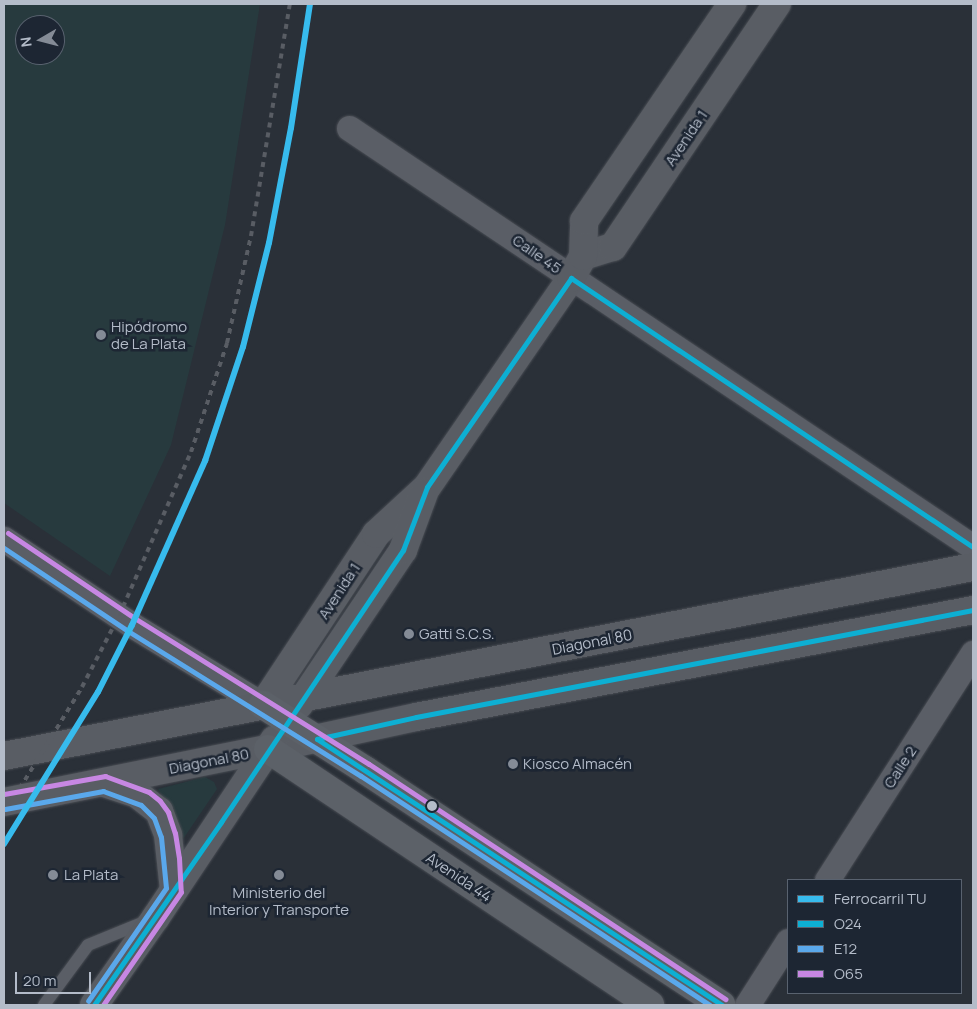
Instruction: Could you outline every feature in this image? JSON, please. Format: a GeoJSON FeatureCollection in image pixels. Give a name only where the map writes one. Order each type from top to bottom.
{"type":"FeatureCollection","features":[{"type":"Feature","properties":{"kind":"main road"},"geometry":{"type":"LineString","coordinates":[[577,266],[584,221],[732,4]]}},
{"type":"Feature","properties":{"kind":"main road","name":"Avenida 1"},"geometry":{"type":"LineString","coordinates":[[263,705],[376,534],[427,487],[577,266],[613,246],[776,4]]}},
{"type":"Feature","properties":{"kind":"main road","name":"Avenida 1"},"geometry":{"type":"LineString","coordinates":[[94,1005],[156,917],[403,550],[427,487]]}},
{"type":"Feature","properties":{"kind":"main road","name":"Diagonal 80"},"geometry":{"type":"LineString","coordinates":[[4,756],[973,567]]}},
{"type":"Feature","properties":{"kind":"main road","name":"Diagonal 80"},"geometry":{"type":"LineString","coordinates":[[4,802],[104,783],[416,717],[973,610]]}},
{"type":"Feature","properties":{"kind":"main road"},"geometry":{"type":"LineString","coordinates":[[263,705],[722,1005]]}},
{"type":"Feature","properties":{"kind":"main road","name":"Avenida 44"},"geometry":{"type":"LineString","coordinates":[[268,749],[650,1005]]}},
{"type":"Feature","properties":{"kind":"main road"},"geometry":{"type":"LineString","coordinates":[[104,783],[137,794],[159,811],[168,835],[174,890]]}},
{"type":"Feature","properties":{"kind":"street","name":"Calle 45"},"geometry":{"type":"LineString","coordinates":[[349,128],[577,266],[973,547]]}},
{"type":"Feature","properties":{"kind":"street"},"geometry":{"type":"LineString","coordinates":[[4,539],[132,625],[263,705]]}},
{"type":"Feature","properties":{"kind":"street","name":"Calle 2"},"geometry":{"type":"LineString","coordinates":[[829,879],[973,653]]}},
{"type":"Feature","properties":{"kind":"street"},"geometry":{"type":"LineString","coordinates":[[747,1005],[787,943]]}},
{"type":"Feature","properties":{"kind":"lane"},"geometry":{"type":"LineString","coordinates":[[44,1005],[88,945],[156,917]]}},
{"type":"Feature","properties":{"kind":"green space","name":"Hipódromo de La Plata"},"geometry":{"type":"Polygon","coordinates":[[[4,4],[260,4],[225,225],[171,445],[110,576],[4,503],[4,4]]]}},
{"type":"Feature","properties":{"kind":"green space"},"geometry":{"type":"Polygon","coordinates":[[[205,777],[214,782],[217,789],[177,848],[168,806],[158,789],[205,777]]]}},
{"type":"Feature","properties":{"kind":"railway"},"geometry":{"type":"LineString","coordinates":[[4,814],[82,687],[119,616],[191,452],[227,343],[251,236],[290,4]]}},
{"type":"Feature","properties":{"kind":"rail line","name":"TU"},"geometry":{"type":"LineString","coordinates":[[4,844],[98,692],[132,625],[205,461],[243,347],[269,243],[291,128],[310,4]]}},
{"type":"Feature","properties":{"kind":"transit line","name":"O24"},"geometry":{"type":"LineString","coordinates":[[94,1005],[221,822],[403,550],[427,487],[571,278],[973,547]]}},
{"type":"Feature","properties":{"kind":"transit line","name":"O65"},"geometry":{"type":"LineString","coordinates":[[8,533],[136,619],[369,764],[726,999]]}},
{"type":"Feature","properties":{"kind":"transit line","name":"E12"},"geometry":{"type":"LineString","coordinates":[[4,548],[128,631],[361,776],[709,1005]]}},
{"type":"Feature","properties":{"kind":"transit line","name":"O24"},"geometry":{"type":"LineString","coordinates":[[317,739],[416,717],[973,610]]}},
{"type":"Feature","properties":{"kind":"transit line","name":"O24"},"geometry":{"type":"LineString","coordinates":[[317,739],[722,1005]]}},
{"type":"Feature","properties":{"kind":"transit line","name":"O65"},"geometry":{"type":"LineString","coordinates":[[4,794],[105,776],[149,792],[160,801],[168,812],[175,833],[181,892],[103,1005]]}},
{"type":"Feature","properties":{"kind":"transit line","name":"E12"},"geometry":{"type":"LineString","coordinates":[[5,809],[103,791],[141,805],[154,818],[161,837],[166,888],[88,1001]]}},
{"type":"Feature","properties":{"kind":"place","name":"Hipódromo de La Plata"},"geometry":{"type":"Point","coordinates":[101,335]}},
{"type":"Feature","properties":{"kind":"place","name":"Gatti S.C.S."},"geometry":{"type":"Point","coordinates":[409,634]}},
{"type":"Feature","properties":{"kind":"place","name":"Kiosco Almacén"},"geometry":{"type":"Point","coordinates":[513,764]}},
{"type":"Feature","properties":{"kind":"place","name":"La Plata"},"geometry":{"type":"Point","coordinates":[53,875]}},
{"type":"Feature","properties":{"kind":"place","name":"Ministerio del Interior y Transporte"},"geometry":{"type":"Point","coordinates":[279,875]}}]}
